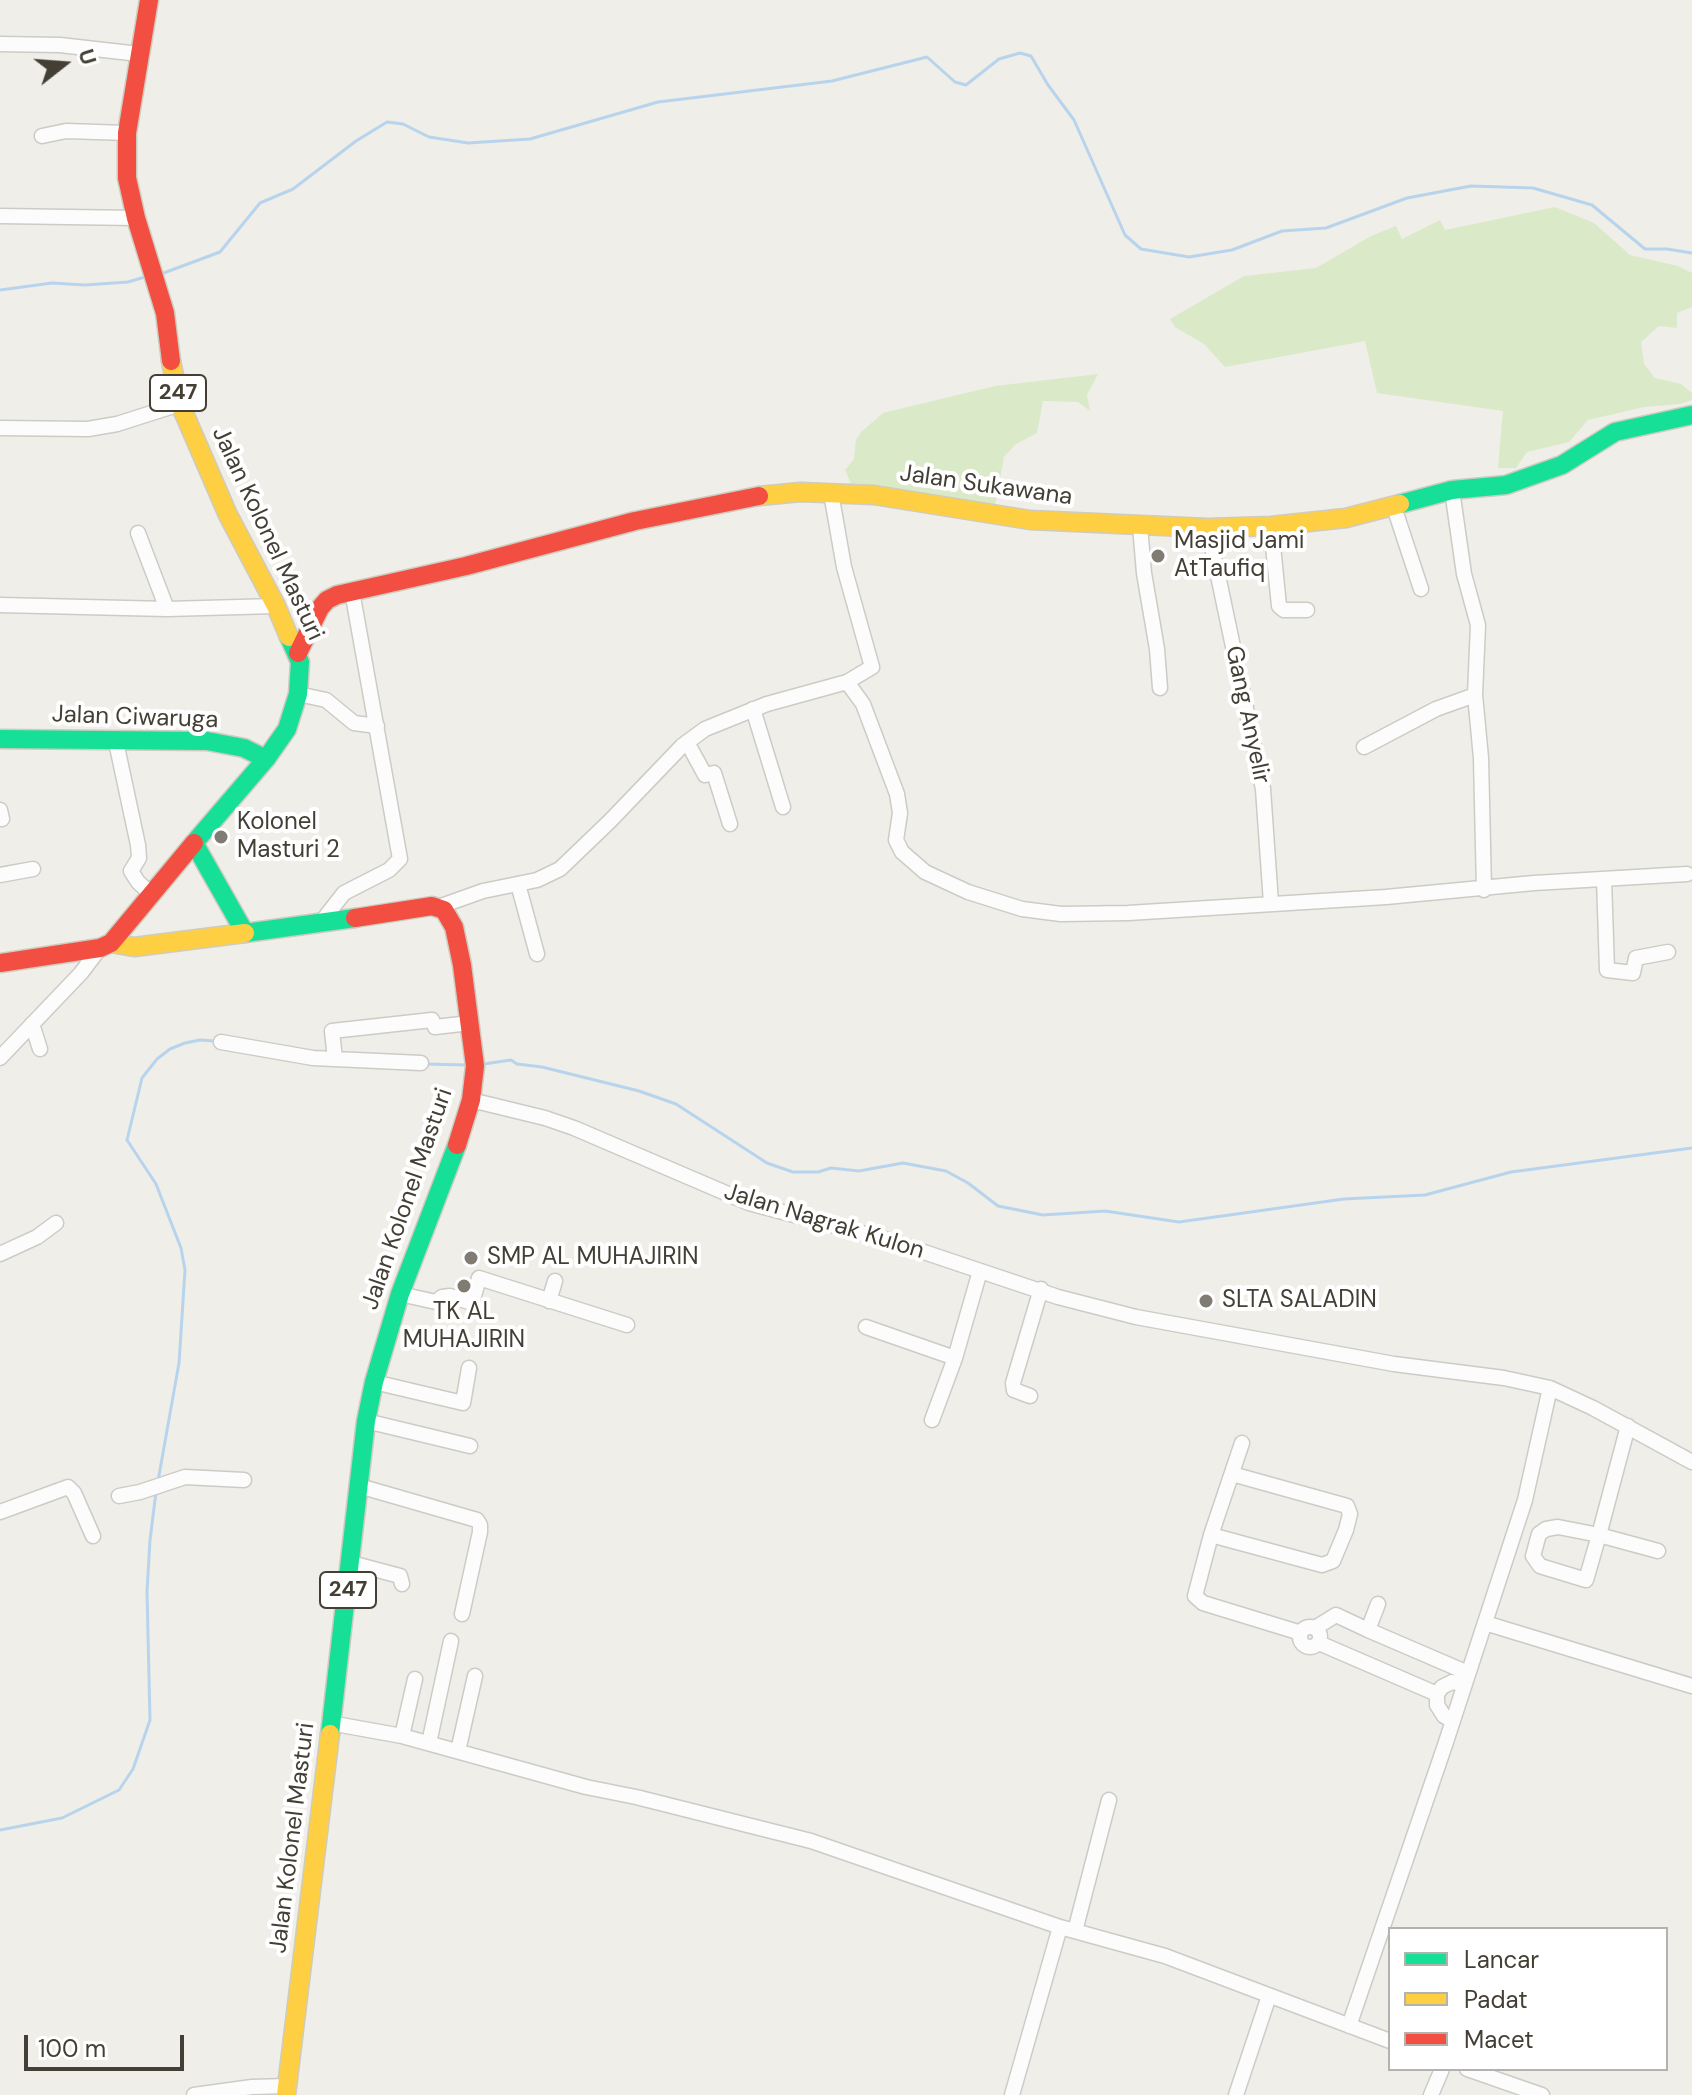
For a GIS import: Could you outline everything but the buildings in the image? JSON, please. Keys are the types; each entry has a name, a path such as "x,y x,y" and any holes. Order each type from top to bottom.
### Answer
{"main road":[{"name":"Jalan Kolonel Masturi","path":"106,945 266,759 287,729 298,694 300,662 276,606 228,515 180,404 165,313 136,218 127,178 127,133 149,0"},
{"name":"Jalan Sukawana","path":"298,653 323,604 332,597 635,521 779,494 831,493 912,499 1030,520 1208,528 1271,526 1346,518 1452,490 1487,488 1520,481 1569,461 1615,432 1692,415"},
{"name":"Jalan Ciwaruga","path":"0,739 207,741 235,746 266,759"},
{"path":"194,843 245,933"},
{"path":"0,963 106,945 138,947 319,925 420,906 438,907"},
{"name":"Jalan Kolonel Masturi","path":"287,2090 366,1421 400,1294 451,1166 471,1100 475,1066 454,927 447,912 438,907"}],"street":[{"path":"0,44 60,45 139,54"},
{"path":"42,136 66,131 127,133"},
{"path":"0,216 136,218"},
{"path":"0,428 88,429 117,424 180,404"},
{"path":"1452,490 1464,574 1478,625 1475,695 1481,758 1484,890"},
{"path":"438,907 460,898 537,880 560,869 687,742 705,729 753,709 847,682 873,666 844,567 831,493"},
{"path":"1393,504 1421,589"},
{"path":"1140,526 1160,688"},
{"path":"1271,526 1279,606 1284,610 1307,610"},
{"name":"Gang Anyelir","path":"1208,528 1224,611 1243,682 1263,789 1271,903"},
{"path":"138,533 167,609"},
{"path":"319,925 344,893 399,862 352,591"},
{"path":"0,605 167,609 276,606"},
{"path":"847,682 863,704 897,794 900,806 896,831 898,846 906,858 925,872 968,892 1038,913 1128,913 1687,874"},
{"path":"298,694 326,700 354,723 377,726"},
{"path":"1364,747 1436,709 1475,695"},
{"path":"753,709 783,807"},
{"path":"116,742 138,845 139,858 131,871 150,893"},
{"path":"687,742 705,775 714,773 730,824"},
{"path":"0,875 33,869"},
{"path":"1604,879 1607,970 1633,973 1636,958 1668,952"},
{"path":"518,884 537,954"},
{"path":"0,1058 106,945"},
{"path":"335,1058 332,1031 432,1020 435,1027 470,1023"},
{"path":"32,1024 40,1049"},
{"path":"221,1042 313,1058 421,1063"},
{"name":"Jalan Nagrak Kulon","path":"471,1100 574,1128 749,1203 888,1240 1058,1297 1125,1315 1394,1364 1504,1378 1550,1388 1692,1462"},
{"path":"0,1254 37,1237 56,1223"},
{"path":"932,1420 955,1358 980,1271"},
{"path":"400,1294 436,1302 443,1296 450,1296 472,1303 479,1278 627,1325"},
{"path":"549,1301 555,1281"},
{"path":"1030,1396 1014,1390 1013,1383 1041,1289"},
{"path":"866,1327 955,1358"},
{"path":"374,1382 463,1403 469,1368"},
{"path":"1349,2026 1525,1500 1550,1388"},
{"path":"366,1421 470,1446"},
{"path":"1628,1426 1599,1535 1584,1581 1540,1566 1534,1558 1536,1539 1546,1529 1566,1528 1599,1535 1658,1551"},
{"path":"1242,1443 1211,1535 1195,1592 1197,1600 1312,1635 1437,1694"},
{"path":"1211,1535 1322,1565 1333,1561 1346,1530 1350,1514 1347,1506 1232,1474"},
{"path":"119,1496 150,1490 185,1477 244,1480"},
{"path":"359,1486 477,1520 480,1532 462,1614"},
{"path":"0,1512 68,1487 74,1493 93,1536"},
{"path":"351,1563 400,1576 402,1584"},
{"path":"1368,1630 1378,1604"},
{"path":"1312,1635 1336,1615 1466,1678"},
{"path":"1485,1623 1692,1686"},
{"path":"429,1743 451,1641"},
{"path":"458,1751 475,1676"},
{"path":"1453,1721 1444,1716 1437,1705 1437,1694 1442,1687 1466,1678"},
{"path":"402,1736 415,1679"},
{"path":"330,1723 402,1736 586,1787 811,1841 1060,1927 1165,1956 1388,2040"},
{"path":"1075,1931 1109,1800"},
{"path":"1012,2095 1060,1927"},
{"path":"1236,2095 1269,1996"},
{"path":"1431,2095 1441,2071"},
{"path":"1473,2071 1542,2095"},
{"path":"194,2095 252,2087 287,2090"}],"green space":[{"path":"1555,207 1594,223 1630,255 1678,266 1692,273 1692,307 1677,313 1677,328 1659,326 1641,342 1644,364 1655,378 1681,384 1692,393 1692,400 1588,420 1569,442 1527,452 1516,468 1498,468 1503,411 1377,393 1365,341 1225,367 1204,344 1175,327 1170,319 1244,276 1316,268 1371,236 1396,226 1402,239 1440,220 1445,230"},
{"path":"1098,374 1087,395 1090,411 1078,402 1043,401 1037,433 1016,444 1004,457 995,506 902,490 852,486 845,470 854,459 856,440 861,432 883,413 995,386"}],"waterway":[{"path":"161,274 220,252 260,203 293,189 356,141 387,122 403,124 429,137 468,143 530,139 658,102 832,81 927,57 955,82 966,85 999,59 1020,53 1031,56 1074,120 1125,235 1141,249 1189,257 1232,250 1282,231 1326,228 1407,198 1471,186 1533,188 1592,205 1645,249 1692,253"},
{"path":"0,290 52,283 85,285 128,282 145,277"},
{"path":"158,1481 179,1363 185,1270 181,1248 156,1184 127,1140 142,1078 157,1059 185,1043 215,1041"},
{"path":"484,1064 511,1060 517,1064 542,1067 639,1091 676,1104 767,1163 793,1172 818,1172 831,1168 859,1171 903,1163 946,1171 998,1206 1043,1215 1105,1211 1179,1222 1344,1199 1425,1195 1511,1172 1692,1148"},
{"path":"424,1064 467,1065"},
{"path":"0,1830 62,1818 119,1790 133,1769 150,1720 147,1592 156,1492"}],"traffic: fast":[{"path":"1400,504 1452,490 1506,485 1562,465 1615,432 1692,415"},
{"path":"289,637 300,662 298,694 287,729 266,759 194,843 245,933 355,918"},
{"path":"0,739 207,741 244,748 266,759"},
{"path":"330,1734 366,1421 374,1382 400,1294 457,1145"}],"traffic: slow":[{"path":"171,361 180,404 228,515 289,637"},
{"path":"759,496 801,492 874,495 1030,520 1208,528 1271,526 1346,518 1400,504"},
{"path":"111,943 134,947 245,933"},
{"path":"286,2095 330,1734"}],"traffic: jam":[{"path":"149,0 127,133 127,178 165,313 171,361"},
{"path":"298,653 320,608 337,595 466,566 635,521 759,496"},
{"path":"0,963 100,948 111,943 194,843"},
{"path":"355,918 432,906 444,910 454,927 475,1066 471,1100 457,1145"}],"place":[{"name":"Masjid Jami AtTaufiq","path":"1158,556"},
{"name":"Kolonel Masturi 2","path":"221,837"},
{"name":"SMP AL MUHAJIRIN","path":"471,1258"},
{"name":"TK AL MUHAJIRIN","path":"464,1286"},
{"name":"SLTA SALADIN","path":"1206,1301"}]}
